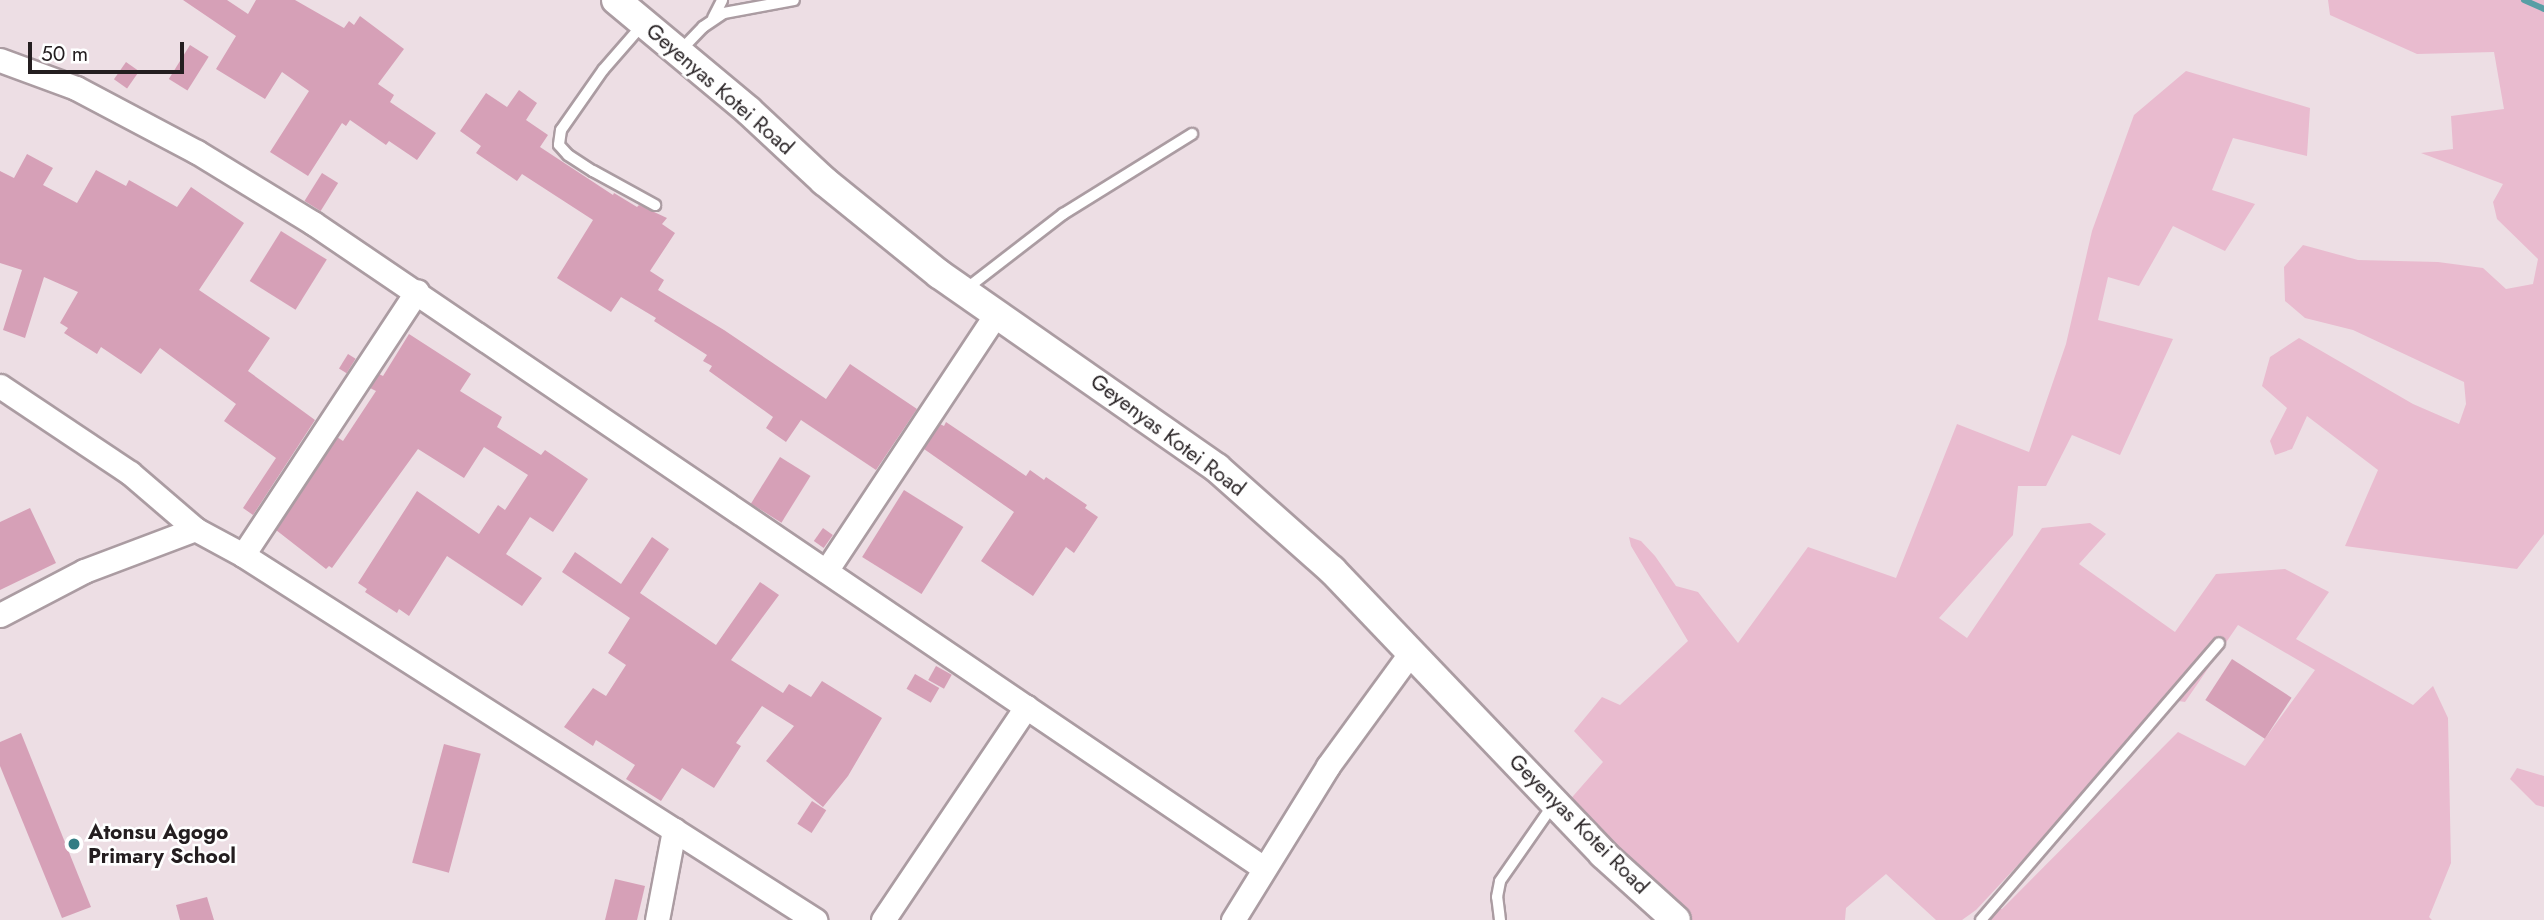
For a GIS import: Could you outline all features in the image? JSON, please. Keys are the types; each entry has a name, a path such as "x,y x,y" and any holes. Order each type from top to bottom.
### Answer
{"street":[{"name":"Geyenyas Kotei Road","path":"616,0 679,52 824,181 964,290 1217,468 1332,570 1603,853 1676,920"},
{"path":"0,60 76,88 197,152 417,291 1264,868"},
{"path":"243,555 417,291"},
{"path":"827,571 997,313"},
{"path":"0,386 130,473 195,529 243,555 815,920"},
{"path":"0,615 84,571 195,529"},
{"path":"1233,920 1328,766 1412,651"},
{"path":"883,920 1027,708"},
{"path":"657,920 674,830"}],"lane":[{"path":"712,20 722,0"},
{"path":"679,52 712,20 724,13 794,0"},
{"path":"644,23 603,70 561,130 559,145 568,155 593,171 655,205"},
{"path":"964,290 1063,214 1192,134"},
{"path":"1981,920 2219,643"},
{"path":"1500,920 1497,897 1500,881 1555,803"}],"shaded area":[{"path":"2328,0 2544,0 2544,534 2517,569 2345,546 2378,470 2307,416 2292,449 2275,455 2270,441 2287,408 2262,386 2270,357 2299,338 2413,404 2459,424 2466,404 2464,382 2353,330 2305,318 2285,301 2284,267 2303,245 2358,260 2438,262 2483,268 2506,289 2533,284 2538,259 2497,219 2493,202 2503,184 2421,153 2453,149 2451,116 2504,109 2494,52 2417,54 2330,15"},
{"path":"2186,71 2310,108 2307,156 2233,138 2212,190 2255,204 2225,251 2173,226 2139,286 2108,277 2098,320 2173,339 2120,455 2072,435 2046,486 2018,486 2013,535 1939,618 1967,638 2042,528 2090,523 2106,534 2079,564 2175,632 2216,574 2285,569 2329,592 2296,639 2413,705 2433,686 2448,718 2451,863 2429,917 2432,920 1984,920 1994,908 2002,909 2178,732 2245,766 2315,670 2238,625 2185,702 2172,700 1976,910 1962,920 1936,920 1886,874 1846,908 1845,920 1688,920 1567,803 1603,762 1574,731 1602,697 1620,705 1688,641 1631,546 1629,537 1641,541 1676,586 1698,592 1738,643 1808,547 1896,578 1957,424 2029,452 2066,344 2092,231 2134,115"},
{"path":"2517,768 2544,776 2544,807 2536,805 2510,779"}],"building":[{"path":"183,0 227,0 248,14 256,0 295,0 344,28 349,21 354,25 360,16 404,49 378,84 394,95 390,102 436,133 417,160 389,141 386,145 350,120 346,126 342,123 308,176 270,152 309,91 282,72 265,99 216,69 236,36"},
{"path":"190,45 209,57 187,91 169,79"},
{"path":"126,62 139,71 127,88 114,79"},
{"path":"519,90 537,103 526,120 548,135 540,147 613,195 614,193 637,207 639,205 667,218 662,224 675,233 650,271 664,280 658,290 724,330 826,399 850,364 917,409 876,470 801,420 786,442 766,428 773,417 709,371 712,366 703,361 707,355 654,321 656,318 621,297 611,312 557,278 593,220 522,174 517,181 476,153 481,146 460,131 486,93 507,107"},
{"path":"27,154 53,168 43,185 77,203 96,170 126,186 129,180 177,207 191,187 244,223 199,290 270,338 248,371 315,420 253,515 243,508 276,458 224,421 236,404 160,348 141,374 101,347 97,354 64,333 68,328 60,323 78,292 44,277 25,338 3,330 22,270 0,263 0,171 14,178"},
{"path":"322,173 338,183 321,211 305,201"},
{"path":"281,231 327,260 296,310 250,281"},
{"path":"409,334 471,374 460,391 502,417 497,427 541,455 545,450 588,479 553,532 530,517 506,554 542,578 522,606 447,556 409,616 399,609 397,613 365,592 367,589 358,583 417,491 479,534 498,505 505,510 528,475 484,447 464,478 418,449 332,568 329,566 326,569 276,530 337,437 343,441 376,391 370,388 379,374 383,376"},
{"path":"348,354 356,359 347,373 339,368"},
{"path":"946,422 1026,476 1030,470 1044,480 1046,477 1087,505 1085,508 1098,517 1074,553 1066,547 1033,596 981,561 1014,512 924,449 940,424 944,426"},
{"path":"780,457 811,476 781,523 751,504"},
{"path":"904,490 963,527 921,594 862,557"},
{"path":"30,508 56,563 0,590 0,522"},
{"path":"823,528 833,535 824,548 814,541"},
{"path":"652,537 669,549 640,593 716,645 760,582 779,595 731,660 783,693 789,684 811,697 822,681 882,718 848,776 823,807 766,761 794,726 762,706 736,743 741,746 714,788 682,768 661,801 626,779 635,765 596,740 593,746 564,727 593,688 606,696 626,665 608,653 630,618 562,572 575,552 621,584"},
{"path":"2232,659 2292,698 2265,739 2205,700"},
{"path":"936,666 952,675 944,689 928,680"},
{"path":"915,674 939,688 931,703 906,689"},
{"path":"21,733 91,907 62,918 0,766 0,742"},
{"path":"444,744 481,754 449,873 412,863"},
{"path":"812,801 826,810 812,833 797,824"},
{"path":"615,879 645,886 637,920 605,920"},
{"path":"207,897 214,920 180,920 176,905"}],"waterway":[{"path":"2524,0 2544,9"}],"place":[{"name":"Atonsu Agogo Primary School","path":"74,844"}]}
